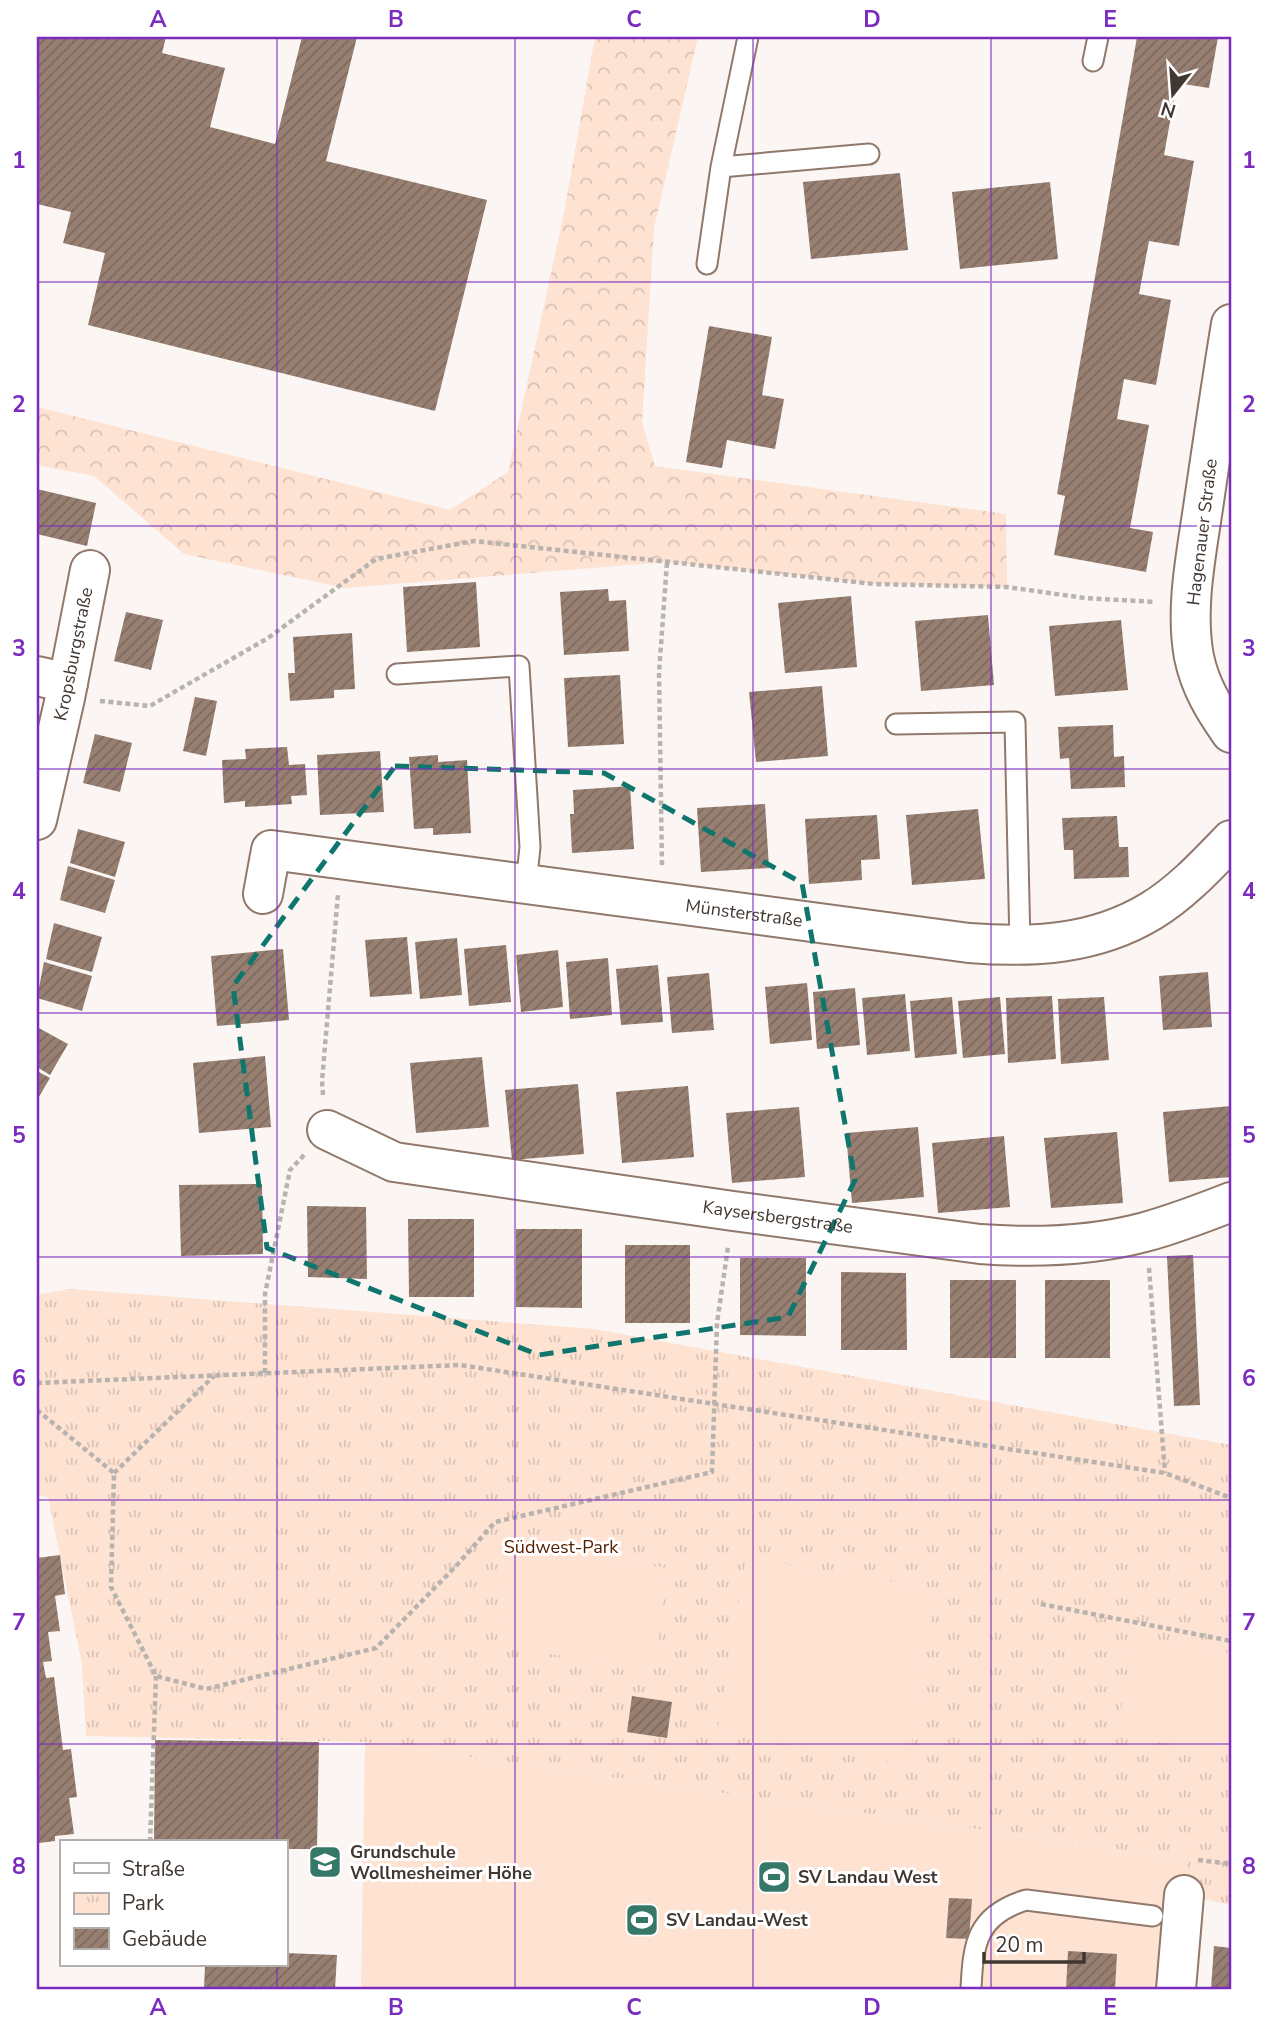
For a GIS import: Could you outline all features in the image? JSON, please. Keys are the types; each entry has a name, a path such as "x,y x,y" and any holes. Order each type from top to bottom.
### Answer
{"street":[{"name":"Hagenauer Straße","path":"1231,324 1193,593 1193,644 1197,666 1207,697 1231,733"},
{"name":"Kropsburgstraße","path":"37,820 57,686 90,570"},
{"name":"Münsterstraße","path":"263,894 271,850 969,943 1052,944 1087,938 1152,911 1178,891 1231,840"},
{"name":"Kaysersbergstraße","path":"327,1130 394,1162 733,1211 1008,1246 1093,1242 1146,1232 1231,1202"},
{"path":"1176,1989 1184,1895"}],"lane":[{"path":"707,264 721,167 748,37"},
{"path":"1093,61 1098,37"},
{"path":"721,167 869,155"},
{"path":"397,674 519,666 530,847 526,884"},
{"path":"897,723 1015,722 1020,945"},
{"path":"971,1989 975,1944 981,1932 1009,1906 1026,1900 1153,1916"}],"path":[{"path":"57,686 150,706 268,638 376,559 474,541 874,584 1007,587 1085,598 1160,603 1193,593"},
{"path":"662,902 659,673 667,562"},
{"path":"265,1373 265,1294 290,1170 327,1130 322,1081 341,858"},
{"path":"156,1676 206,1689 376,1648 495,1522 712,1472 717,1323 733,1211"},
{"path":"1146,1232 1166,1473"},
{"path":"37,1383 460,1365 1166,1473 1231,1498"},
{"path":"150,1840 156,1676 111,1587 114,1473 214,1376"},
{"path":"37,1410 114,1473"},
{"path":"1041,1604 1231,1641"}],"highlighted area":[{"path":"395,766 604,773 802,883 855,1180 788,1317 539,1355 267,1248 233,986"}],"green space":[{"path":"595,37 698,37 654,228 642,423 655,466 1006,514 1007,587 874,584 667,562 345,588 184,554 94,476 37,465 37,407 450,510 508,472 564,213"},
{"name":"Südwest-Park","path":"70,1289 594,1329 1231,1445 1231,1905 1184,1895 1187,1859 365,1742 86,1736 82,1664 48,1497 37,1495 37,1295"},
{"path":"510,1546 668,1568 655,1668 496,1647"},
{"path":"746,1557 937,1589 908,1765 717,1733"},
{"path":"1133,1636 1231,1653 1231,1754 1117,1735"},
{"name":"SV Landau West","path":"365,1742 1187,1859 1176,1989 361,1989"}],"building":[{"path":"37,37 166,37 162,53 225,68 210,127 275,144 302,37 357,37 326,161 487,200 435,411 88,325 105,253 63,243 71,212 37,204"},
{"path":"1137,37 1218,37 1209,88 1177,83 1164,155 1194,161 1179,246 1149,241 1139,294 1171,300 1156,385 1124,379 1117,419 1149,425 1130,528 1153,532 1146,572 1054,555 1065,496 1057,494"},
{"path":"900,173 908,250 811,259 803,182"},
{"path":"1050,182 1058,259 960,269 952,192"},
{"path":"709,326 772,337 762,395 784,399 775,449 727,440 722,468 686,462"},
{"path":"37,489 96,503 87,546 37,534"},
{"path":"476,582 480,647 407,652 403,587"},
{"path":"608,589 609,601 626,600 629,651 564,655 560,592"},
{"path":"851,596 857,667 785,673 778,603"},
{"path":"126,612 163,620 151,670 114,661"},
{"path":"988,615 994,685 921,691 915,621"},
{"path":"1121,620 1128,690 1055,696 1049,626"},
{"path":"352,633 355,689 334,690 334,698 290,701 288,673 295,673 293,637"},
{"path":"620,675 624,744 568,747 564,678"},
{"path":"822,686 828,756 756,762 749,692"},
{"path":"195,697 217,701 206,756 183,751"},
{"path":"1113,725 1114,757 1124,756 1125,787 1071,789 1069,758 1060,759 1058,727"},
{"path":"95,734 132,743 120,792 83,783"},
{"path":"287,747 289,765 305,764 307,795 291,796 292,804 245,807 245,801 224,803 222,760 246,759 245,749"},
{"path":"380,751 384,812 320,815 317,755"},
{"path":"438,755 438,762 467,760 471,833 433,835 433,828 414,829 409,757"},
{"path":"630,786 634,849 572,853 570,814 574,814 573,790"},
{"path":"765,804 769,868 701,872 697,808"},
{"path":"978,809 985,879 912,885 906,815"},
{"path":"877,815 880,859 861,860 862,880 809,884 805,819"},
{"path":"1117,816 1119,847 1128,847 1129,877 1074,879 1073,850 1064,850 1062,818"},
{"path":"78,829 125,842 115,877 70,863"},
{"path":"68,866 115,880 105,913 60,900"},
{"path":"54,923 102,937 92,972 46,959"},
{"path":"407,937 412,994 370,997 365,940"},
{"path":"457,938 462,995 420,999 415,942"},
{"path":"506,945 511,1002 469,1006 464,949"},
{"path":"283,949 289,1020 217,1026 211,956"},
{"path":"558,950 563,1007 521,1012 516,955"},
{"path":"608,958 612,1015 570,1019 566,962"},
{"path":"44,962 92,976 82,1011 37,998"},
{"path":"658,965 663,1022 621,1025 616,969"},
{"path":"1208,972 1212,1027 1163,1030 1159,976"},
{"path":"709,973 714,1030 672,1033 667,977"},
{"path":"807,983 812,1040 770,1044 765,987"},
{"path":"855,988 860,1045 817,1049 813,992"},
{"path":"905,994 910,1051 867,1055 862,998"},
{"path":"1052,996 1056,1059 1008,1063 1006,998"},
{"path":"952,997 957,1054 915,1058 910,1001"},
{"path":"1000,997 1005,1054 963,1058 958,1001"},
{"path":"1104,997 1109,1060 1061,1064 1058,999"},
{"path":"37,1027 68,1044 50,1075 37,1067"},
{"path":"265,1056 271,1127 199,1133 193,1063"},
{"path":"482,1057 489,1127 416,1133 410,1063"},
{"path":"37,1071 50,1078 37,1100"},
{"path":"578,1084 584,1154 512,1160 505,1090"},
{"path":"688,1086 694,1157 622,1163 616,1092"},
{"path":"1231,1106 1231,1177 1169,1182 1163,1112"},
{"path":"799,1107 805,1177 732,1183 726,1113"},
{"path":"918,1127 924,1197 852,1203 846,1133"},
{"path":"1117,1132 1123,1203 1051,1208 1044,1138"},
{"path":"1004,1136 1010,1207 938,1213 932,1143"},
{"path":"262,1184 263,1254 181,1256 179,1185"},
{"path":"307,1206 366,1207 367,1279 308,1277"},
{"path":"408,1219 474,1219 474,1297 409,1297"},
{"path":"516,1229 582,1229 582,1308 516,1307"},
{"path":"625,1245 690,1245 690,1323 625,1323"},
{"path":"1193,1255 1200,1405 1174,1406 1167,1256"},
{"path":"740,1258 806,1258 806,1336 740,1335"},
{"path":"841,1272 906,1273 907,1350 841,1350"},
{"path":"950,1280 1016,1280 1016,1358 950,1358"},
{"path":"1045,1280 1110,1280 1110,1358 1045,1358"},
{"path":"60,1555 65,1594 55,1596 60,1631 48,1632 52,1661 43,1662 46,1678 54,1677 63,1750 71,1749 77,1797 69,1798 74,1834 55,1836 55,1841 39,1843 37,1558"},
{"path":"632,1696 672,1702 667,1738 627,1732"},
{"path":"155,1740 319,1742 317,1849 287,1849 287,1840 154,1840"},
{"path":"949,1898 972,1899 969,1939 946,1938"},
{"path":"1214,1946 1231,1948 1231,1989 1211,1989"},
{"path":"1068,1951 1117,1954 1115,1989 1066,1989"},
{"path":"287,1953 337,1955 335,1989 204,1989 205,1966 287,1966"}],"place":[{"name":"Grundschule Wollmesheimer Höhe","path":"325,1862"},
{"name":"SV Landau West","path":"774,1877"},
{"name":"SV Landau-West","path":"642,1920"}]}
